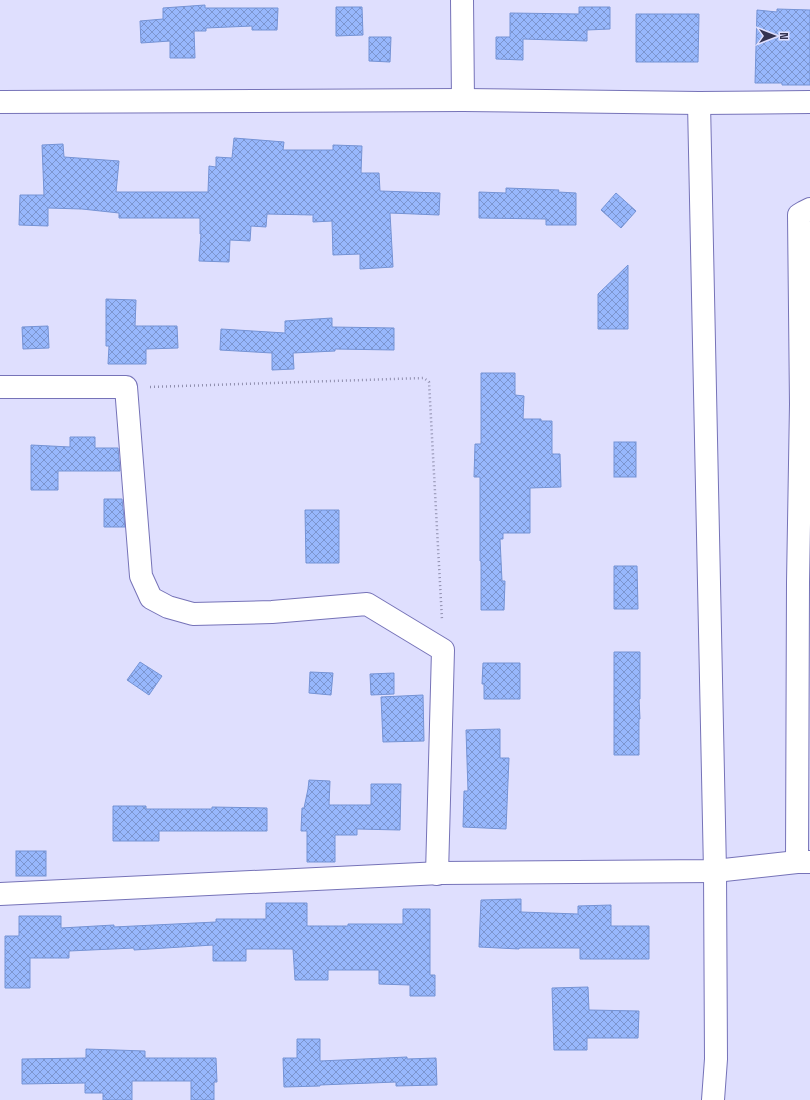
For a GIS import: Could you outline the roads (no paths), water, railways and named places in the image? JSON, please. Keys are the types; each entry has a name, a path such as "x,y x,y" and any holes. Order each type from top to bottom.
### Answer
{"street":[{"path":"462,0 463,100"},
{"path":"0,102 463,100 699,103 810,102"},
{"path":"699,103 715,871 716,1059 713,1100"},
{"path":"0,894 437,874 715,871 804,862 798,583 801,404 799,216 810,209"},
{"path":"0,387 126,388 141,576 151,598 168,607 193,614 272,612 367,604 443,650 437,874"}]}
